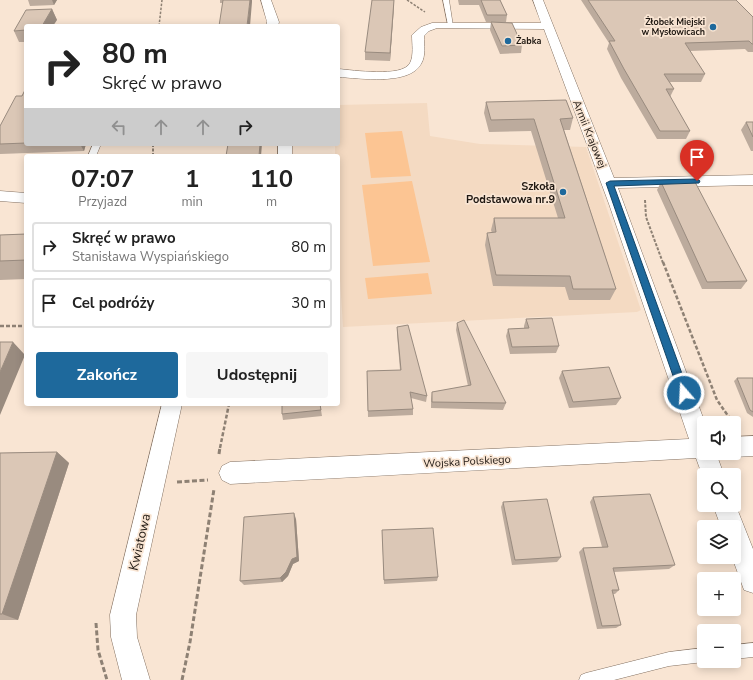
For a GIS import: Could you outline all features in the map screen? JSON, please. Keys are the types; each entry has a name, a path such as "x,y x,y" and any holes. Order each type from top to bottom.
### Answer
{"street":[{"path":"266,0 272,24"},
{"name":"Armii Krajowej","path":"538,0 610,183 697,429"},
{"path":"340,73 396,76 407,71 412,68 417,59 418,35 425,29 436,26 549,26"},
{"path":"610,183 753,180"},
{"path":"0,196 24,198"},
{"name":"Kwiatowa","path":"136,680 124,637 123,615 172,406"},
{"path":"741,447 753,446"},
{"name":"Wojska Polskiego","path":"223,476 697,449"},
{"path":"741,549 753,581"}],"lane":[{"path":"446,0 451,25"},
{"path":"741,651 753,650"},
{"path":"586,680 669,658 697,656"}],"path":[{"path":"160,24 162,0"},
{"path":"644,197 646,217 650,230 717,400 728,416"},
{"path":"0,326 24,326"},
{"path":"178,482 223,476"},
{"path":"182,680 190,642 212,500"}],"shaded area":[{"path":"427,103 430,136 480,144 586,147 641,310 637,312 343,327 340,279 340,154 335,154 335,146 340,146 340,105"},
{"path":"402,131 411,176 371,178 365,133"},
{"path":"412,181 430,262 373,266 362,185"},
{"path":"428,273 432,294 368,299 365,278"}],"building":[{"path":"223,0 250,0 247,24 219,24"},
{"path":"372,0 394,0 390,53 365,52"},
{"path":"481,0 500,0 507,15 487,15"},
{"path":"588,0 736,0 753,17 753,44 749,41 685,43 705,74 664,74 674,89 666,89 690,131 660,131 609,41 615,41"},
{"path":"52,9 43,24 24,24 24,30 14,31 26,10"},
{"path":"491,22 512,23 522,45 502,46"},
{"path":"24,92 24,143 0,144 0,126 16,96 22,96"},
{"path":"566,100 573,118 560,119 616,289 573,289 570,276 496,275 487,233 496,232 494,218 565,218 534,119 491,120 486,102"},
{"path":"746,122 753,122 753,137"},
{"path":"228,146 260,146 259,154 226,154"},
{"path":"661,182 695,182 747,281 707,282"},
{"path":"24,234 24,260 0,261 0,235"},
{"path":"552,318 559,346 512,347 508,329 529,328 526,319"},
{"path":"464,320 506,403 432,402 432,392 471,385 457,323"},
{"path":"408,325 427,396 410,392 413,409 368,411 367,371 401,370 397,327"},
{"path":"0,342 13,342 0,372"},
{"path":"609,367 621,398 573,402 562,371"},
{"path":"737,378 753,378 753,412 750,410"},
{"path":"282,406 320,406 321,410 282,414"},
{"path":"57,452 2,614 0,614 0,453"},
{"path":"650,494 675,565 613,568 619,590 612,590 621,625 602,626 583,548 608,547 593,497"},
{"path":"547,499 561,557 515,560 503,502"},
{"path":"294,513 297,557 292,559 286,572 280,578 240,581 244,517"},
{"path":"433,528 438,577 384,580 382,530"}],"place":[{"name":"Żłobek Miejski w Mysłowicach","path":"713,27"},
{"name":"Żabka","path":"508,41"},
{"name":"Szkoła Podstawowa nr.9","path":"563,192"}],"route":[{"path":"684,393 610,183 697,181"}]}
